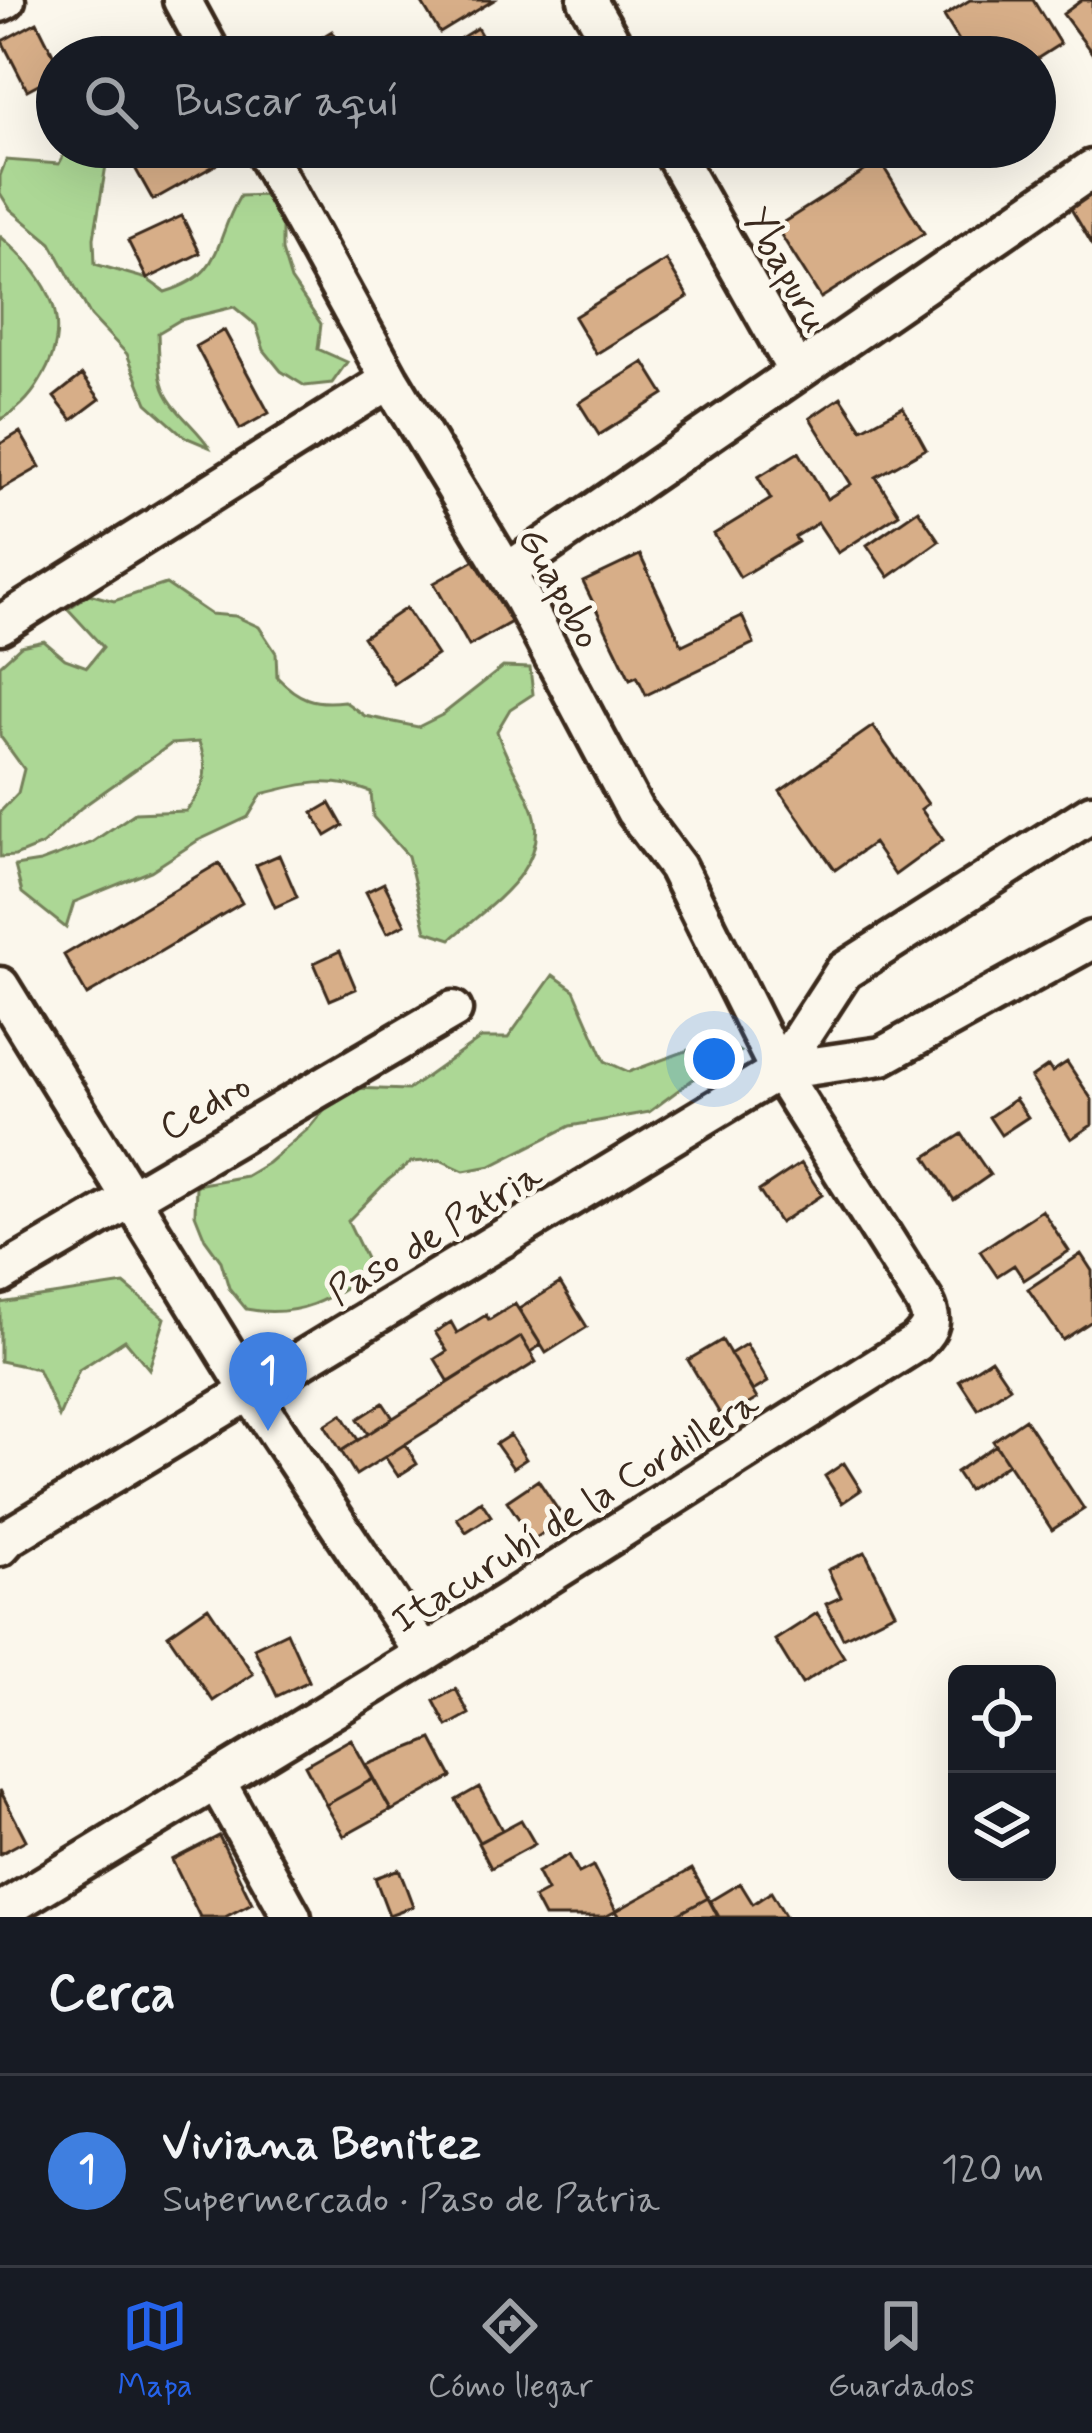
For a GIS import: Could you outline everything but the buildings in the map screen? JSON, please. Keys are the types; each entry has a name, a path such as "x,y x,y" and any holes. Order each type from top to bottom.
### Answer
{"street":[{"path":"182,0 202,36"},
{"path":"587,0 608,36"},
{"name":"Guapobo","path":"274,168 390,380 507,572 635,811 677,867 779,1071"},
{"name":"Ybapuru","path":"682,168 796,370"},
{"path":"507,572 1092,169"},
{"path":"0,625 390,380"},
{"name":"Paso de Patria","path":"779,1071 844,970 1092,813"},
{"name":"Paso de Patria","path":"3,1541 779,1071 882,1056 1092,940"},
{"path":"0,986 251,1393 424,1654"},
{"name":"Cedro","path":"0,1275 453,1010"},
{"name":"Itacurubí de la Cordillera","path":"0,1912 424,1654 916,1343 930,1328 932,1316 779,1071"},
{"path":"217,1782 292,1917"}],"green space":[{"path":"6,160 36,162 36,168 106,168 94,238 95,264 147,279 165,292 184,285 208,266 240,196 265,195 282,220 282,251 291,280 321,324 318,349 347,362 332,383 305,386 281,371 264,350 256,325 234,307 180,320 158,333 162,383 170,401 209,447 185,437 147,403 127,354 91,316 51,243 10,209 0,193"},
{"path":"0,236 44,284 56,320 56,339 51,360 32,393 0,420"},
{"path":"166,584 210,614 235,616 259,627 276,653 277,677 292,691 315,701 344,701 365,716 418,727 442,715 503,667 530,668 533,694 510,709 497,731 537,828 526,866 514,882 451,939 426,931 408,856 373,817 371,792 317,783 262,794 248,817 197,841 151,871 74,902 66,928 22,893 15,866 91,843 135,813 186,811 198,794 205,771 199,742 171,744 81,808 42,845 0,857 0,812 18,793 24,769 0,736 0,665 21,646 44,641 65,659 87,667 103,647 68,609 89,594 114,601"},
{"path":"553,975 574,990 605,1061 629,1072 719,1039 740,1052 649,1112 570,1126 491,1166 464,1171 440,1160 411,1162 348,1221 371,1269 313,1304 281,1311 246,1309 229,1288 221,1261 205,1239 195,1214 196,1185 246,1176 268,1163 352,1088 408,1090 481,1038 508,1038"},
{"path":"124,1284 165,1318 149,1369 125,1340 79,1370 59,1417 38,1369 0,1361 0,1303"}],"place":[{"name":"Viviana Benitez","path":"268,1431"}]}
